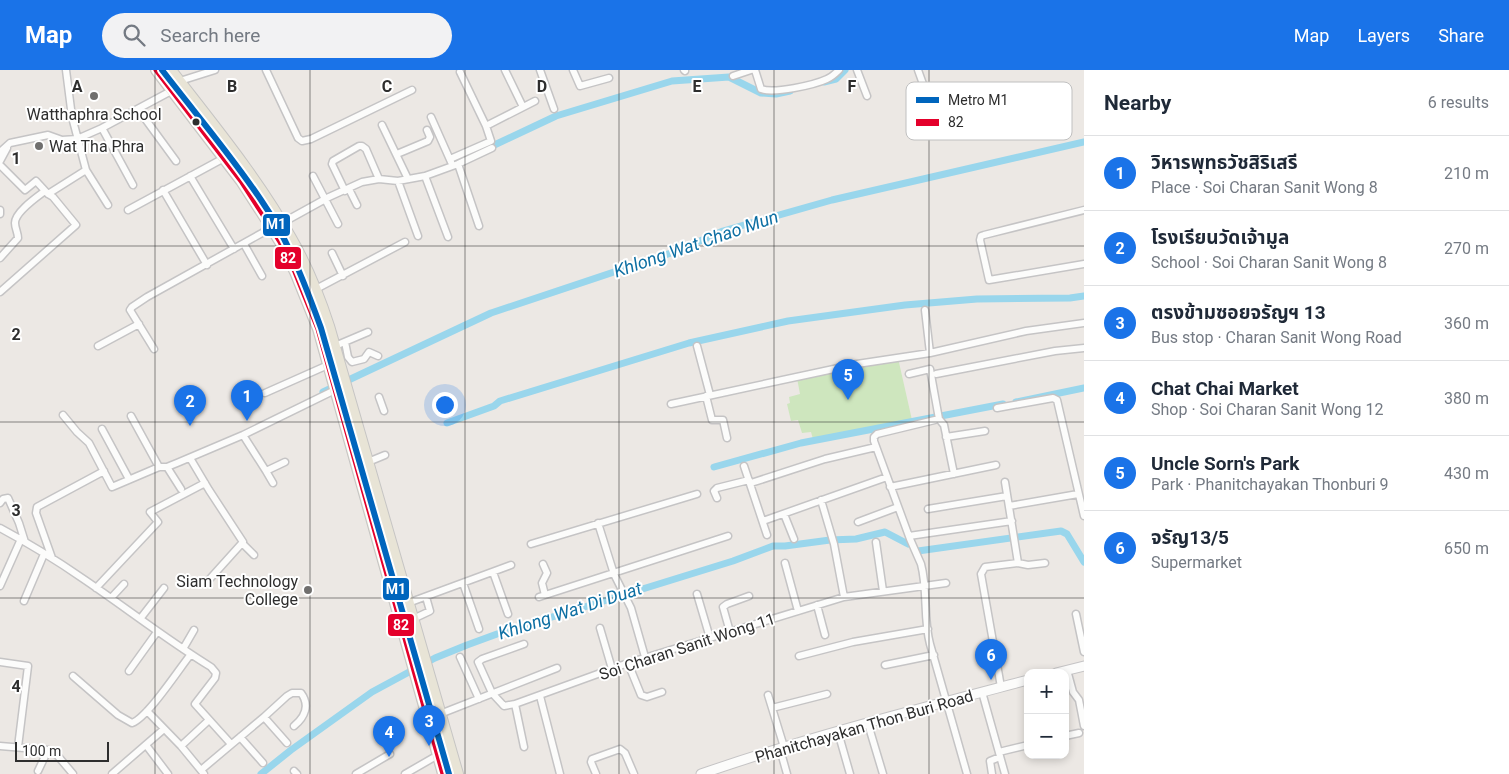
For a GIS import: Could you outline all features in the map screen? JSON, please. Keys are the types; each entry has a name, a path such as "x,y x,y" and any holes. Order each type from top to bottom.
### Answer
{"main road":[{"path":"156,70 224,158 272,228 304,294 318,329 444,774"},
{"path":"171,70 251,175 282,223 316,289 335,346 458,774"},
{"path":"304,294 316,289"},
{"path":"359,476 371,473"},
{"path":"1069,669 1084,666"},
{"name":"Phanitchayakan Thon Buri Road","path":"701,774 782,748 1024,681"}],"street":[{"path":"66,70 71,111 86,170 108,205"},
{"path":"180,81 215,70"},
{"path":"266,70 298,138 302,141 306,141 412,90"},
{"path":"505,70 524,108"},
{"path":"541,70 554,109"},
{"path":"573,70 580,86 609,78"},
{"path":"732,76 753,70 761,89 769,91 785,90 824,80 839,70"},
{"path":"857,70 867,96"},
{"path":"918,70 922,82"},
{"path":"453,163 491,141 486,126 460,72"},
{"path":"0,152 10,143 48,135 62,140 77,139 102,128 173,90"},
{"path":"486,126 535,101"},
{"path":"138,109 176,161"},
{"path":"431,117 453,163 479,226"},
{"path":"382,125 408,179"},
{"path":"102,128 133,185"},
{"path":"397,154 428,141 430,137 427,130"},
{"path":"0,292 76,225 53,197 36,181 25,190 0,163 10,143"},
{"path":"357,205 332,164 333,161 362,146 366,148 379,179"},
{"path":"282,223 325,199 362,182 379,179 398,181 424,176 492,148"},
{"path":"128,210 224,158"},
{"path":"0,258 18,238 15,220 31,202 86,170"},
{"path":"190,176 234,249"},
{"path":"313,176 338,224"},
{"path":"424,176 448,237"},
{"path":"398,181 418,236"},
{"path":"163,190 207,264"},
{"path":"1084,210 984,235 981,236 980,240 989,280 1084,264"},
{"path":"154,349 130,310 132,307 272,228"},
{"path":"316,289 405,242"},
{"path":"244,244 262,276"},
{"path":"332,253 343,276"},
{"path":"925,310 930,353"},
{"path":"671,404 857,364 930,353 1026,331 1084,323"},
{"path":"98,346 139,324"},
{"path":"335,346 368,332"},
{"path":"345,342 348,357 352,362 364,359 369,352 378,356"},
{"path":"698,346 712,420 723,420 727,438"},
{"path":"936,374 1084,348"},
{"path":"265,393 328,365"},
{"path":"910,374 930,369 938,417 944,425 954,474"},
{"path":"63,414 77,432 89,443 112,487 159,467 167,467 190,458 243,435 334,388"},
{"path":"379,397 384,411"},
{"path":"996,408 1055,398 1084,516"},
{"path":"131,416 159,467"},
{"path":"938,417 874,436 890,487 921,564 930,644 948,701 967,774"},
{"path":"102,429 129,479"},
{"path":"946,438 985,431"},
{"path":"243,435 273,483"},
{"path":"717,498 714,491 716,488 750,482 825,458 876,446"},
{"path":"368,462 385,455"},
{"path":"190,458 242,539 243,544 254,556"},
{"path":"266,472 285,462"},
{"path":"890,487 996,464"},
{"path":"744,466 767,535"},
{"path":"167,467 181,489"},
{"path":"52,558 36,513 37,507 104,472"},
{"path":"763,521 887,476"},
{"path":"1005,482 1018,563"},
{"path":"96,588 158,522 150,512 205,483"},
{"path":"531,544 697,494"},
{"path":"1009,506 1078,494"},
{"path":"928,509 1007,496"},
{"path":"0,503 3,499 8,498 19,523 23,541 0,586"},
{"path":"821,500 834,544 844,597"},
{"path":"858,522 898,507"},
{"path":"784,514 794,539"},
{"path":"909,536 1012,521"},
{"path":"598,523 614,574 631,608 645,657"},
{"path":"0,528 52,558 157,632 211,667 216,673 215,678 195,704 231,744"},
{"path":"543,564 546,572 542,583 542,596 728,536"},
{"path":"876,542 883,591"},
{"path":"206,582 243,544"},
{"path":"24,601 44,554"},
{"path":"785,563 798,611"},
{"path":"1001,687 989,625 982,570 985,567 1018,563 1028,565 1045,563"},
{"path":"408,603 511,565"},
{"path":"493,572 508,614"},
{"path":"463,583 479,629"},
{"name":"Soi Charan Sanit Wong 11","path":"515,704 628,662 844,597 946,583"},
{"path":"111,598 124,584"},
{"path":"140,619 164,588"},
{"path":"696,594 710,638"},
{"path":"730,632 723,607 749,596"},
{"path":"413,619 430,611 426,597"},
{"path":"817,605 824,635"},
{"path":"1076,614 1084,652"},
{"path":"600,628 612,669"},
{"path":"798,656 853,642 928,629"},
{"path":"183,649 194,630"},
{"path":"129,671 157,632"},
{"path":"524,644 478,662 492,693 504,706 515,704 524,747"},
{"path":"73,676 128,722 132,723 137,722 147,711 191,654"},
{"path":"885,664 934,654"},
{"path":"460,657 479,698"},
{"path":"0,662 28,666 18,747"},
{"path":"628,662 641,695 647,697 662,692"},
{"path":"440,714 556,668"},
{"path":"1069,679 1073,692 1079,700 1084,726"},
{"path":"982,692 1005,774"},
{"path":"147,711 203,772 231,744 287,696 292,693 301,693 305,700 306,712 294,726"},
{"path":"772,708 827,694"},
{"path":"768,695 787,774"},
{"path":"540,696 560,774"},
{"path":"264,717 287,743"},
{"path":"181,746 209,720"},
{"path":"868,724 883,774"},
{"path":"112,774 164,729"},
{"path":"838,732 850,774"},
{"path":"1069,735 1078,733"},
{"path":"240,737 263,764"},
{"path":"146,745 168,774"},
{"path":"0,746 48,750 56,755 73,774"},
{"path":"992,774 990,761 1000,755 1024,746"},
{"path":"596,774 591,762 592,759 620,749 625,752 634,774"},
{"path":"38,771 48,750"},
{"path":"356,774 390,754"},
{"path":"405,774 438,755"}],"green space":[{"path":"898,358 912,420 813,439 811,432 802,433 798,420 791,421 787,404 790,403 789,397 800,394 797,378"}],"waterway":[{"path":"824,82 836,79 845,70"},
{"path":"488,148 556,116 672,81 729,77 761,93 776,94 790,91"},
{"name":"Khlong Wat Chao Mun","path":"323,392 491,313 677,251 723,231 832,200 1084,142"},
{"path":"447,423 494,406 500,401 689,343 788,321 905,305 977,299 1070,298 1084,296"},
{"path":"1016,402 1084,388"},
{"path":"714,467 801,443 1003,404"},
{"name":"Khlong Wat Di Duat","path":"918,551 1061,531 1067,534 1084,562"},
{"name":"Khlong Wat Di Duat","path":"261,774 372,692 435,658 497,634 733,561 773,546 856,539 885,532 908,544"}],"metro line":[{"name":"M1","path":"162,70 225,150 261,200 280,230 302,278 321,328 449,774"}],"transit line":[{"name":"82","path":"156,70 241,181 280,242 295,272 318,329 443,774"}],"place":[{"name":"Watthaphra School","path":"94,96"},
{"name":"Wat Tha Phra","path":"39,146"},
{"name":"Uncle Sorn's Park","path":"848,400"},
{"name":"วิหารพุทธวัชสิริเสรี","path":"247,421"},
{"name":"โรงเรียนวัดเจ้ามูล","path":"190,426"},
{"name":"Siam Technology College","path":"308,590"},
{"name":"จรัญ13/5","path":"991,680"},
{"name":"ตรงข้ามซอยจรัญฯ 13","path":"429,746"},
{"name":"Chat Chai Market","path":"389,757"}]}
